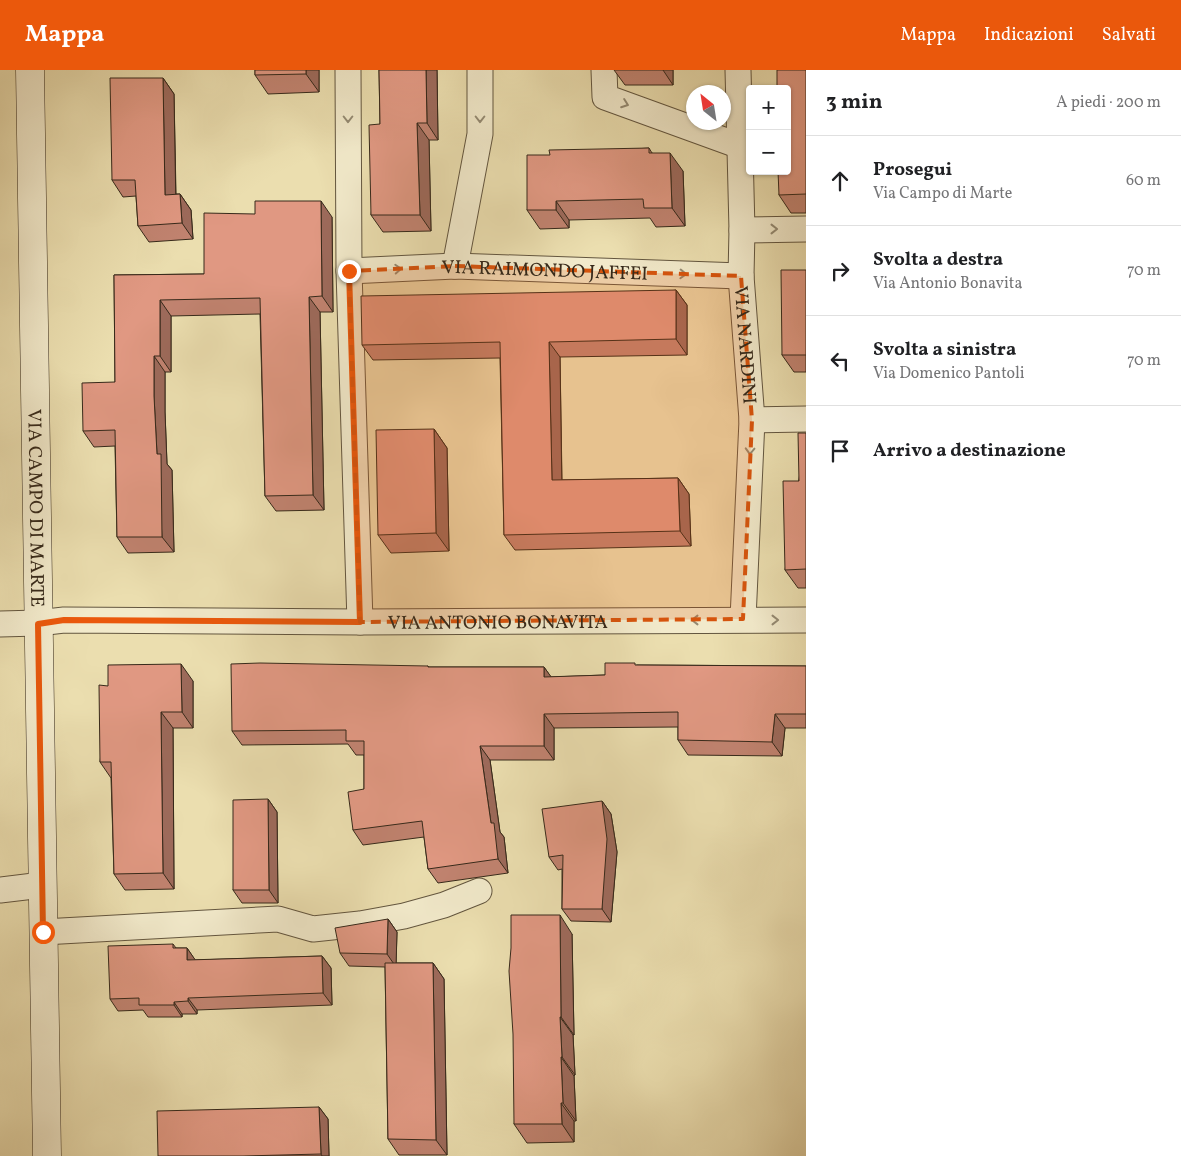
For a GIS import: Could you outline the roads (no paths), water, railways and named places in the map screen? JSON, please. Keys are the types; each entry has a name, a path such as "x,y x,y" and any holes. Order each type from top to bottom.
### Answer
{"main road":[{"name":"VIA CAMPO DI MARTE","path":"30,70 47,1156"}],"street":[{"path":"348,70 349,271 360,622"},
{"path":"455,266 480,134 480,70"},
{"path":"604,70 605,97 740,146"},
{"name":"VIA NARDINI","path":"738,70 742,230 741,276 752,420 743,619"},
{"path":"742,230 806,229"},
{"name":"VIA RAIMONDO JAFFEI","path":"349,271 455,266 741,276"},
{"path":"752,420 806,419"},
{"name":"VIA ANTONIO BONAVITA","path":"0,624 38,624 64,620 360,622 806,620"},
{"path":"0,890 42,885"},
{"path":"43,932 278,919 313,928 360,924 404,916 444,905 479,892"}]}
